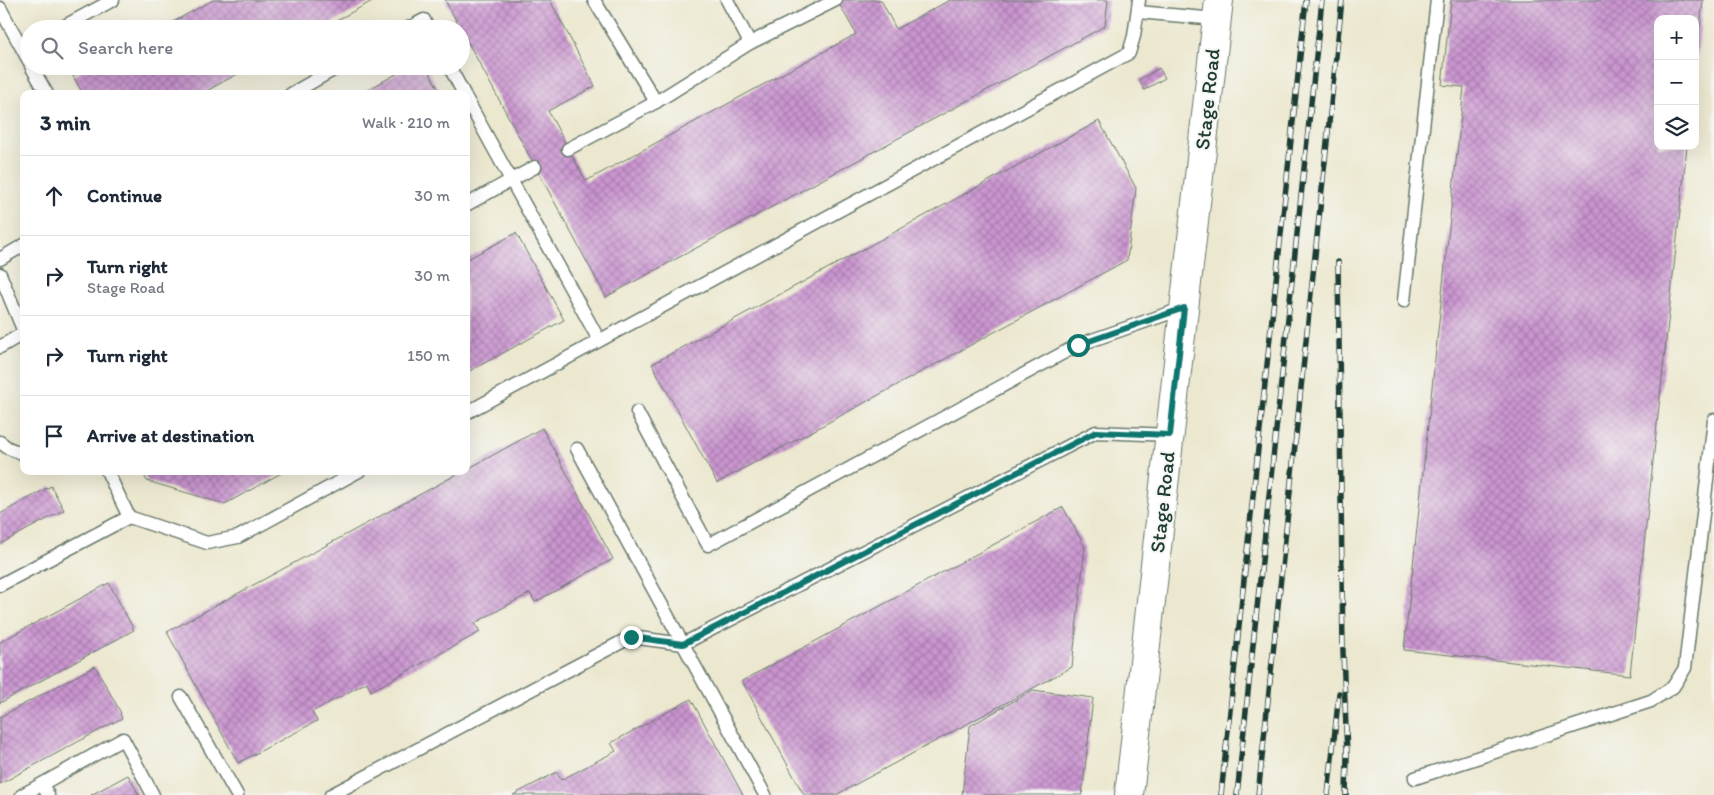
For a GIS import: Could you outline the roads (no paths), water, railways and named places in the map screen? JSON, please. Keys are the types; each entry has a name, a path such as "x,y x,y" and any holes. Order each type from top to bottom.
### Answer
{"street":[{"name":"Stage Road","path":"1129,795 1218,10"}],"lane":[{"path":"76,20 113,0"},
{"path":"594,0 656,102"},
{"path":"727,0 750,43"},
{"path":"568,149 656,102 750,43 836,0"},
{"path":"1404,301 1437,0"},
{"path":"470,411 1128,53 1134,36 1139,6 1218,10"},
{"path":"0,8 20,39"},
{"path":"36,75 45,90"},
{"path":"298,90 324,75"},
{"path":"454,75 462,90"},
{"path":"470,105 599,340"},
{"path":"470,204 536,167"},
{"path":"0,259 20,247"},
{"path":"0,274 20,323"},
{"path":"637,412 708,544 1078,345 1184,308"},
{"path":"0,346 20,335"},
{"path":"1415,778 1651,701 1673,687 1685,668 1709,514 1714,420"},
{"path":"331,795 631,637 683,644 1096,432 1170,435"},
{"path":"0,442 8,448 20,452"},
{"path":"577,449 765,795"},
{"path":"109,475 129,517 207,543 238,537 352,475"},
{"path":"0,585 129,517"},
{"path":"181,697 237,795"},
{"path":"22,795 45,790 124,739 153,795"}],"railway":[{"path":"1221,795 1306,0"},
{"path":"1237,795 1322,0"},
{"path":"1258,795 1342,0"},
{"path":"1338,262 1343,651 1347,755 1346,795"},
{"path":"1328,795 1339,693"}]}
